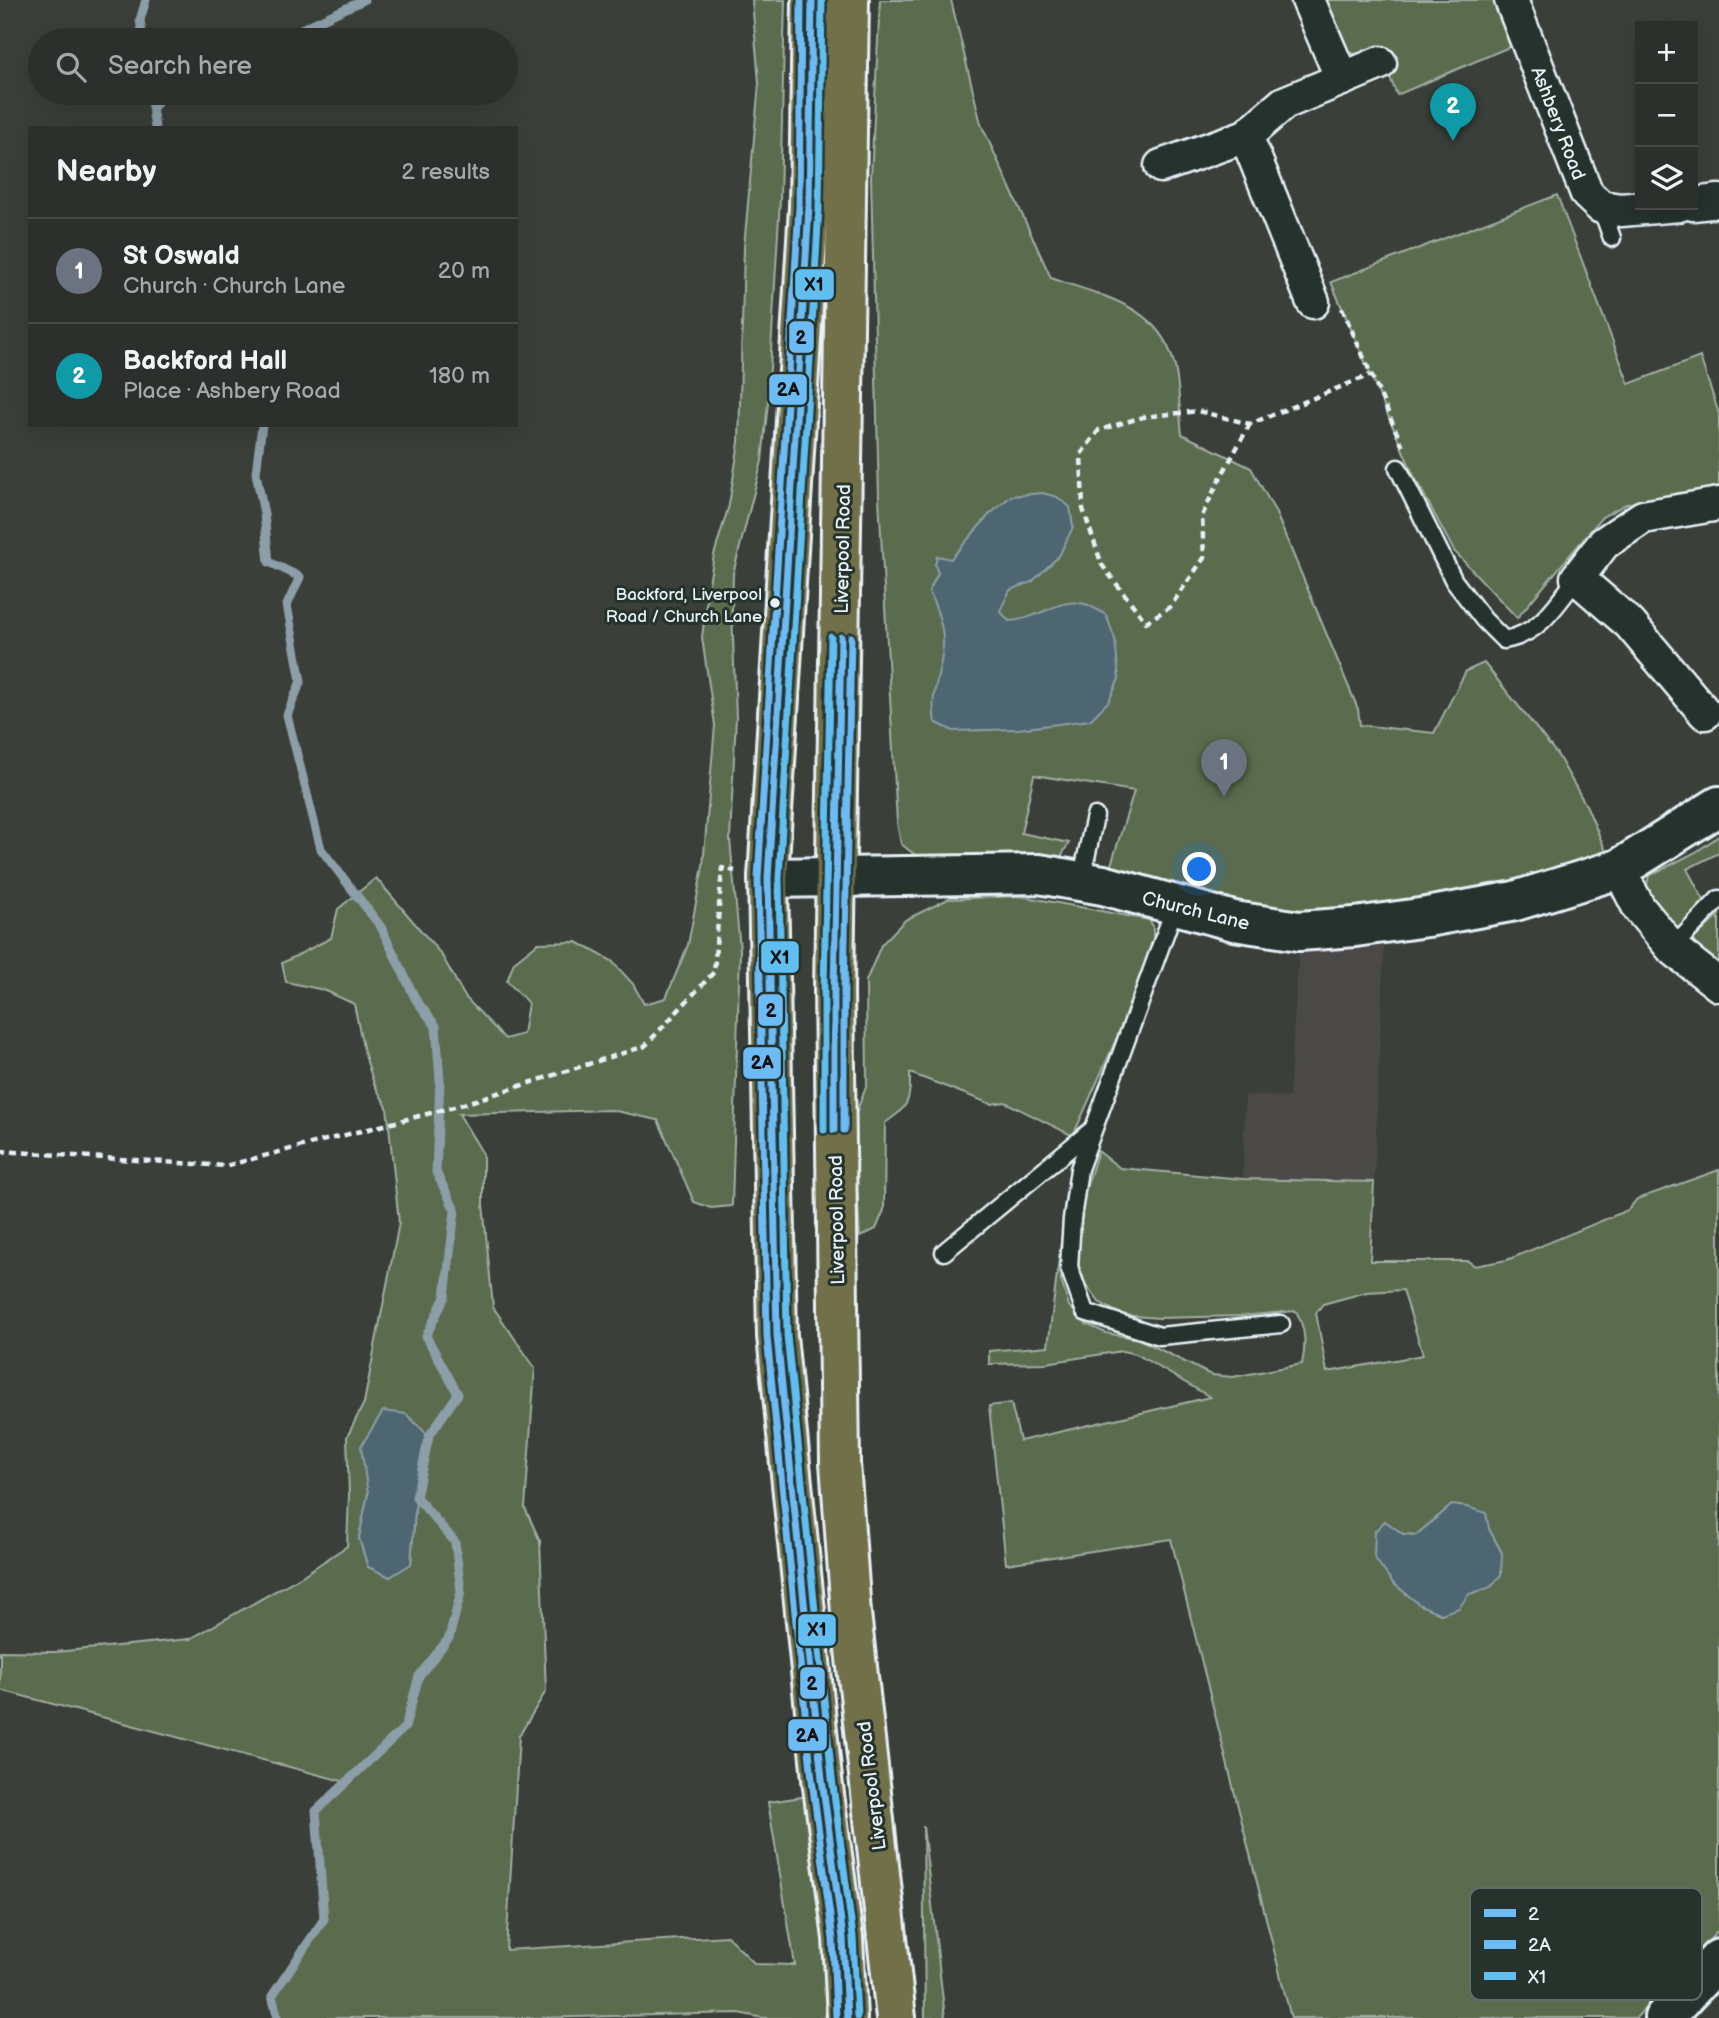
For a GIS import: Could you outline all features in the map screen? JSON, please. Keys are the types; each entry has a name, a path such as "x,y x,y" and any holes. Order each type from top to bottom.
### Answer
{"highway":[{"path":"812,0 809,207 768,878 777,1336 822,1779 843,1938 847,2018"},
{"name":"Liverpool Road","path":"849,0 834,1127 840,1463 851,1614 896,2018"}],"street":[{"path":"1308,0 1342,79"},
{"name":"Ashbery Road","path":"1511,0 1578,175 1587,194 1601,207"},
{"path":"1161,166 1246,136 1284,103 1380,64"},
{"path":"1246,136 1327,304"},
{"path":"1698,203 1719,201"},
{"path":"1601,207 1621,211 1635,210"},
{"path":"1705,713 1630,624 1577,578 1604,543 1643,517 1719,504"},
{"name":"Church Lane","path":"768,878 1039,874 1103,885 1175,907 1234,921 1299,931 1354,927 1427,918 1516,901 1619,869 1719,806"},
{"path":"1619,869 1639,908 1672,948 1719,985"},
{"path":"1702,1977 1719,1959"},
{"path":"1664,2018 1681,2000"}],"lane":[{"path":"1601,207 1612,238"},
{"path":"1398,468 1454,580 1484,620 1504,640 1530,632 1542,623 1577,578"},
{"path":"1081,881 1095,816"},
{"path":"1672,948 1719,899"},
{"path":"1175,907 1079,1169 1069,1266 1085,1311 1160,1336 1281,1324"},
{"path":"944,1252 1092,1130"}],"path":[{"path":"1327,304 1370,375 1404,451"},
{"path":"1250,424 1202,516 1204,558 1170,607 1146,622 1102,565 1083,509 1081,454 1099,430 1143,416 1198,411 1250,424 1370,375"},
{"path":"0,1152 225,1166 454,1107 645,1046 714,972 722,868 768,878"}],"shaded area":[{"path":"1384,946 1374,1182 1243,1179 1245,1095 1289,1097 1299,953"}],"green space":[{"path":"752,0 785,0 780,199 768,402 762,461 733,574 736,717 730,839 740,950 732,1206 711,1208 694,1202 658,1120 611,1110 459,1114 483,1154 483,1204 493,1307 535,1368 525,1508 540,1541 546,1691 519,1736 506,1950 727,1936 755,1964 795,1965 768,1802 809,1796 827,1933 828,2018 763,2018 739,2013 535,2018 278,2018 272,1996 324,1918 316,1811 346,1782 0,1690 0,1651 55,1652 190,1639 302,1576 347,1546 347,1437 364,1403 399,1223 387,1107 374,1084 354,1004 324,990 286,982 282,963 331,938 338,909 376,878 441,954 465,997 505,1039 523,1034 528,1003 507,981 514,962 538,943 577,942 612,961 633,984 644,1004 666,998 688,945 703,866 715,725 702,638 714,555 729,505 739,442 744,247 759,83","holes":["368,1494 416,1497 411,1563 368,1567 359,1538"]},
{"path":"880,0 951,0 981,124 1051,278 1125,305 1155,327 1166,343 1174,363 1182,434 1251,468 1275,511 1358,709 1360,725 1434,733 1466,671 1484,663 1557,754 1587,807 1608,856 1548,876 1425,899 1279,917 1110,868 1134,791 1034,775 1021,833 1069,843 1060,858 998,861 918,857 901,844 897,823 879,498 871,177"},
{"path":"1322,0 1495,0 1514,45 1397,95 1379,50 1359,55 1343,50"},
{"path":"1557,195 1629,384 1700,357 1719,414 1719,486 1626,504 1602,517 1517,618 1454,551 1413,474 1331,282"},
{"path":"1719,836 1719,853 1687,869 1706,904 1682,927 1667,931 1646,888 1649,876 1696,852"},
{"path":"1020,896 1149,920 1153,926 1153,940 1123,1024 1073,1136 1005,1102 991,1104 910,1073 910,1091 906,1103 899,1113 885,1123 884,1210 876,1229 860,1237 853,1121 867,1084 866,981 881,945 905,920 948,899"},
{"path":"1719,915 1719,970 1694,947 1694,939"},
{"path":"1098,1151 1120,1168 1243,1179 1374,1182 1370,1261 1468,1261 1475,1266 1507,1260 1628,1210 1637,1199 1719,1170 1719,1930 1702,1948 1702,1888 1470,1888 1470,2000 1653,2000 1636,2018 1291,2018 1171,1539 1006,1564 989,1406 1011,1403 1020,1441 1210,1397 1136,1354 1122,1351 1046,1363 989,1364 989,1351 1048,1346 1062,1234 1061,1280 1069,1306 1086,1324 1106,1333 1139,1339 1211,1375 1233,1377 1302,1364 1303,1331 1296,1311 1241,1316 1159,1318 1122,1315 1099,1302 1086,1285 1076,1258 1085,1191","holes":["1403,1290 1423,1355 1327,1372 1316,1313 1323,1304 1367,1292","1452,1505 1489,1529 1502,1553 1490,1587 1469,1594 1441,1614 1421,1605 1393,1583 1385,1522 1403,1534 1416,1535"]},
{"path":"923,1826 945,2018 925,2018"}],"water":[{"path":"1042,493 1057,497 1070,507 1073,527 1059,556 1032,582 1010,590 1000,611 1009,621 1030,617 1067,603 1076,602 1096,609 1106,615 1115,639 1119,679 1109,701 1090,720 1018,729 953,731 935,722 934,701 943,638 929,591 938,573 935,565 937,556 951,559 989,515 1011,496"},
{"path":"383,1411 406,1414 429,1436 416,1497 411,1564 390,1577 368,1567 359,1538 368,1494 361,1446"},
{"path":"1452,1505 1486,1513 1489,1529 1502,1553 1501,1575 1491,1587 1469,1594 1459,1608 1441,1614 1420,1605 1393,1583 1374,1557 1375,1531 1385,1521 1403,1534 1416,1535"}],"waterway":[{"path":"141,28 140,20 146,0"},
{"path":"303,28 364,0"},
{"path":"152,105 155,126"},
{"path":"262,427 256,473 269,562 300,577 287,605 301,681 287,715 321,849 381,927 416,1000 436,1026 440,1081 436,1172 455,1210 445,1297 426,1336 458,1394 429,1436 416,1497 455,1542 461,1592 449,1638 419,1676 405,1727 316,1811 324,1919 272,1996 278,2018"}],"transit line":[{"name":"2A","path":"801,0 799,207 758,878 767,1337 812,1780 833,1939 836,2018"},
{"name":"2","path":"812,0 809,207 768,878 777,1336 822,1779 843,1938 847,2018"},
{"name":"X1","path":"822,0 819,208 779,878 787,1335 832,1778 853,1937 857,2017"},
{"name":"X1","path":"824,1130 831,637"},
{"name":"2","path":"834,1130 841,637"},
{"name":"2A","path":"844,1130 851,637"}],"place":[{"name":"Backford Hall","path":"1453,141"},
{"name":"Backford, Liverpool Road / Church Lane","path":"775,603"},
{"name":"St Oswald","path":"1224,797"}]}
